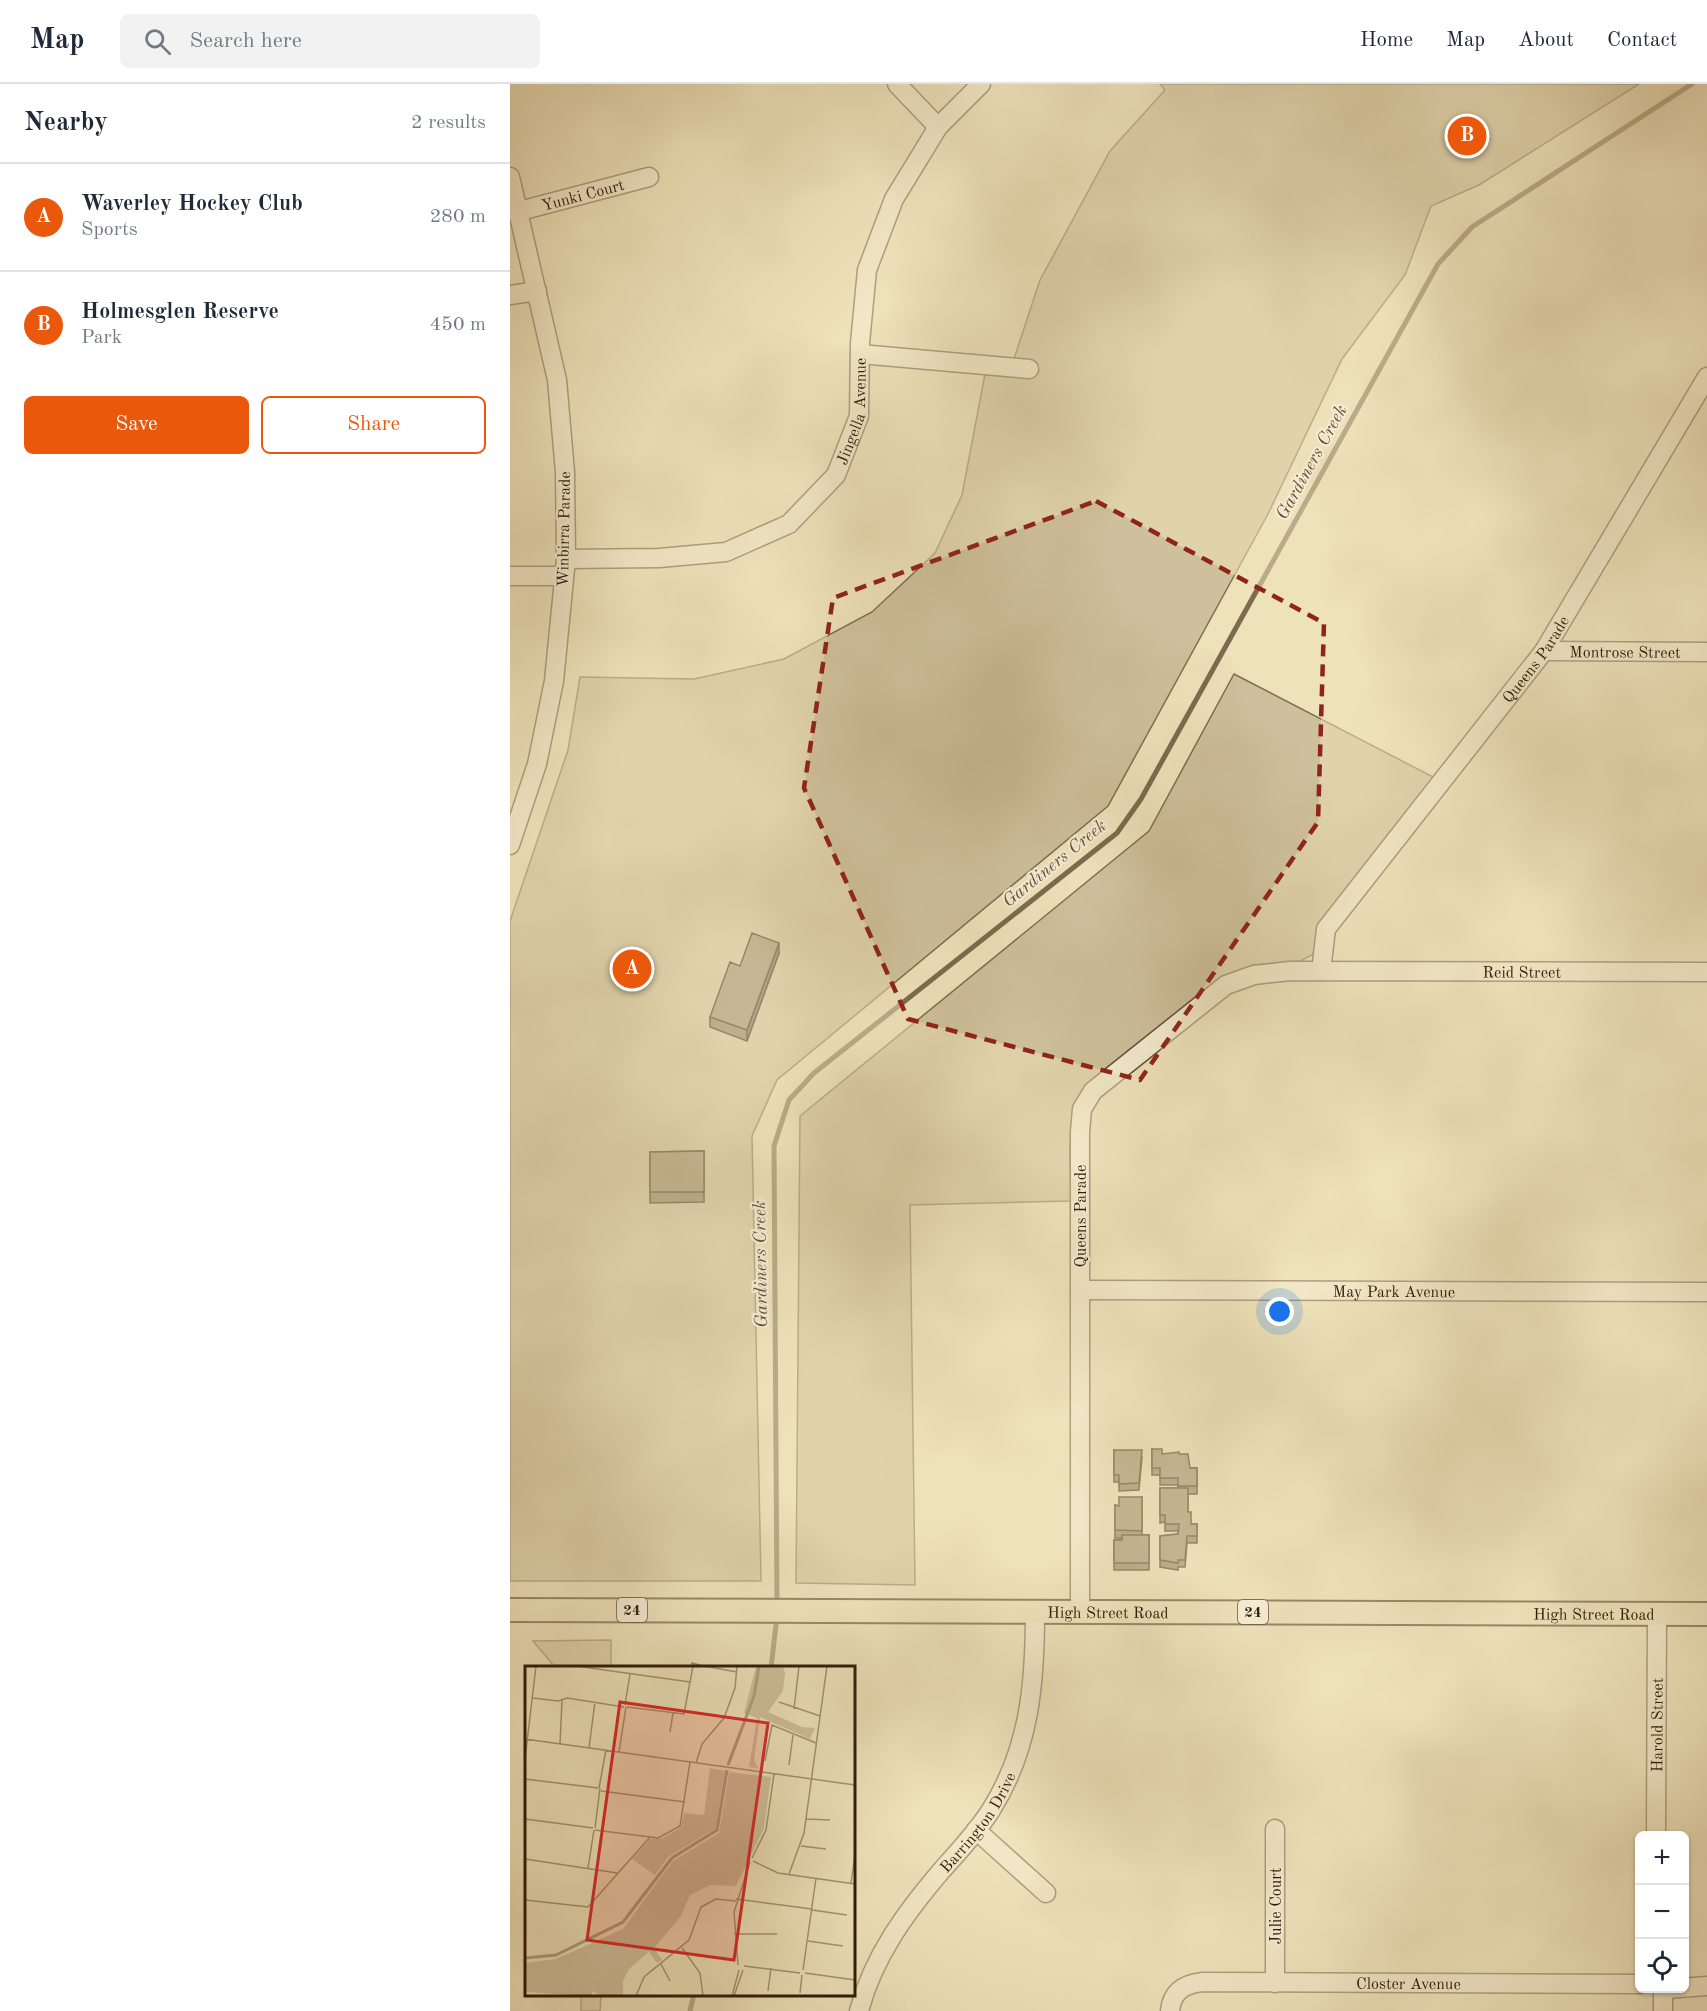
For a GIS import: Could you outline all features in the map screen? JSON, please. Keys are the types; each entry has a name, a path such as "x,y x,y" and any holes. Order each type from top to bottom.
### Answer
{"main road":[{"name":"High Street Road","path":"510,1610 1707,1614"}],"street":[{"path":"897,84 938,127"},
{"name":"Jingella Avenue","path":"510,576 565,568 726,552 789,524 836,475 859,416 860,354 867,270 894,199 938,127 981,84"},
{"name":"Winbirra Parade","path":"510,177 513,207 537,291 557,380 565,472 565,568 554,681 537,764 510,845"},
{"name":"Yunki Court","path":"513,207 649,177"},
{"path":"510,295 537,291"},
{"path":"860,354 1029,369"},
{"name":"Queens Parade","path":"1080,1612 1080,1132 1082,1109 1093,1091 1226,985 1270,972 1328,971 1323,938 1326,929 1334,922 1544,651 1707,377"},
{"name":"Montrose Street","path":"1544,651 1707,652"},
{"name":"Reid Street","path":"1328,971 1707,972"},
{"name":"May Park Avenue","path":"1080,1290 1707,1292"},
{"name":"Barrington Drive","path":"859,2011 874,1970 892,1936 922,1894 976,1830 1003,1788 1027,1726 1034,1674 1035,1612"},
{"name":"Harold Street","path":"1656,1831 1657,1614"},
{"name":"Julie Court","path":"1275,1829 1275,1983"},
{"path":"976,1830 1046,1893"},
{"path":"1689,1980 1707,1984"},
{"name":"Closter Avenue","path":"1170,2011 1171,2001 1178,1991 1188,1984 1203,1982 1635,1984"},
{"path":"1662,1994 1707,1984"}],"highlighted area":[{"path":"1096,501 1324,623 1318,822 1140,1080 908,1019 804,788 833,598"}],"shaded area":[{"path":"1160,84 1639,84 1479,185 1431,206 1405,275 1342,359 1268,514 1108,806 777,1080 752,1136 761,1581 510,1581 510,921 568,750 580,677 694,679 784,659 872,612 935,553 962,495 985,374 1008,377 1040,280 1110,151 1165,90"},
{"path":"1234,674 1435,778 1312,955 1300,961 1254,965 1217,981 1084,1087 1071,1127 1071,1201 910,1205 915,1585 796,1583 800,1116 1149,831"},
{"path":"611,1640 611,1666 554,1666 533,1641"},
{"path":"581,1996 601,1996 600,2011 581,2011"}],"building":[{"path":"752,933 779,943 747,1030 710,1017 730,962 740,966"},
{"path":"704,1151 704,1192 650,1192 650,1152"},
{"path":"1152,1449 1162,1449 1162,1454 1179,1452 1179,1454 1188,1454 1190,1468 1197,1468 1197,1486 1178,1486 1178,1478 1160,1478 1160,1468 1152,1468"},
{"path":"1114,1450 1142,1450 1139,1483 1119,1484 1119,1475 1114,1475"},
{"path":"1160,1488 1188,1488 1188,1512 1191,1512 1191,1524 1197,1524 1197,1536 1187,1536 1185,1560 1178,1560 1178,1563 1160,1560 1160,1536 1178,1534 1179,1524 1165,1524 1165,1515 1160,1515"},
{"path":"1119,1497 1142,1497 1142,1531 1115,1530 1115,1505 1119,1506"},
{"path":"1122,1535 1149,1535 1149,1563 1114,1563 1114,1540 1122,1540"}],"waterway":[{"name":"Gardiners Creek","path":"777,1606 774,1146 789,1100 814,1073 1117,833 1141,799 1438,264 1472,227 1692,84"},
{"name":"Gardiners Creek","path":"771,1666 777,1616"},
{"name":"Gardiners Creek","path":"690,2011 694,1996"}],"place":[{"name":"Holmesglen Reserve","path":"1467,136"},
{"name":"Waverley Hockey Club","path":"632,969"}]}
